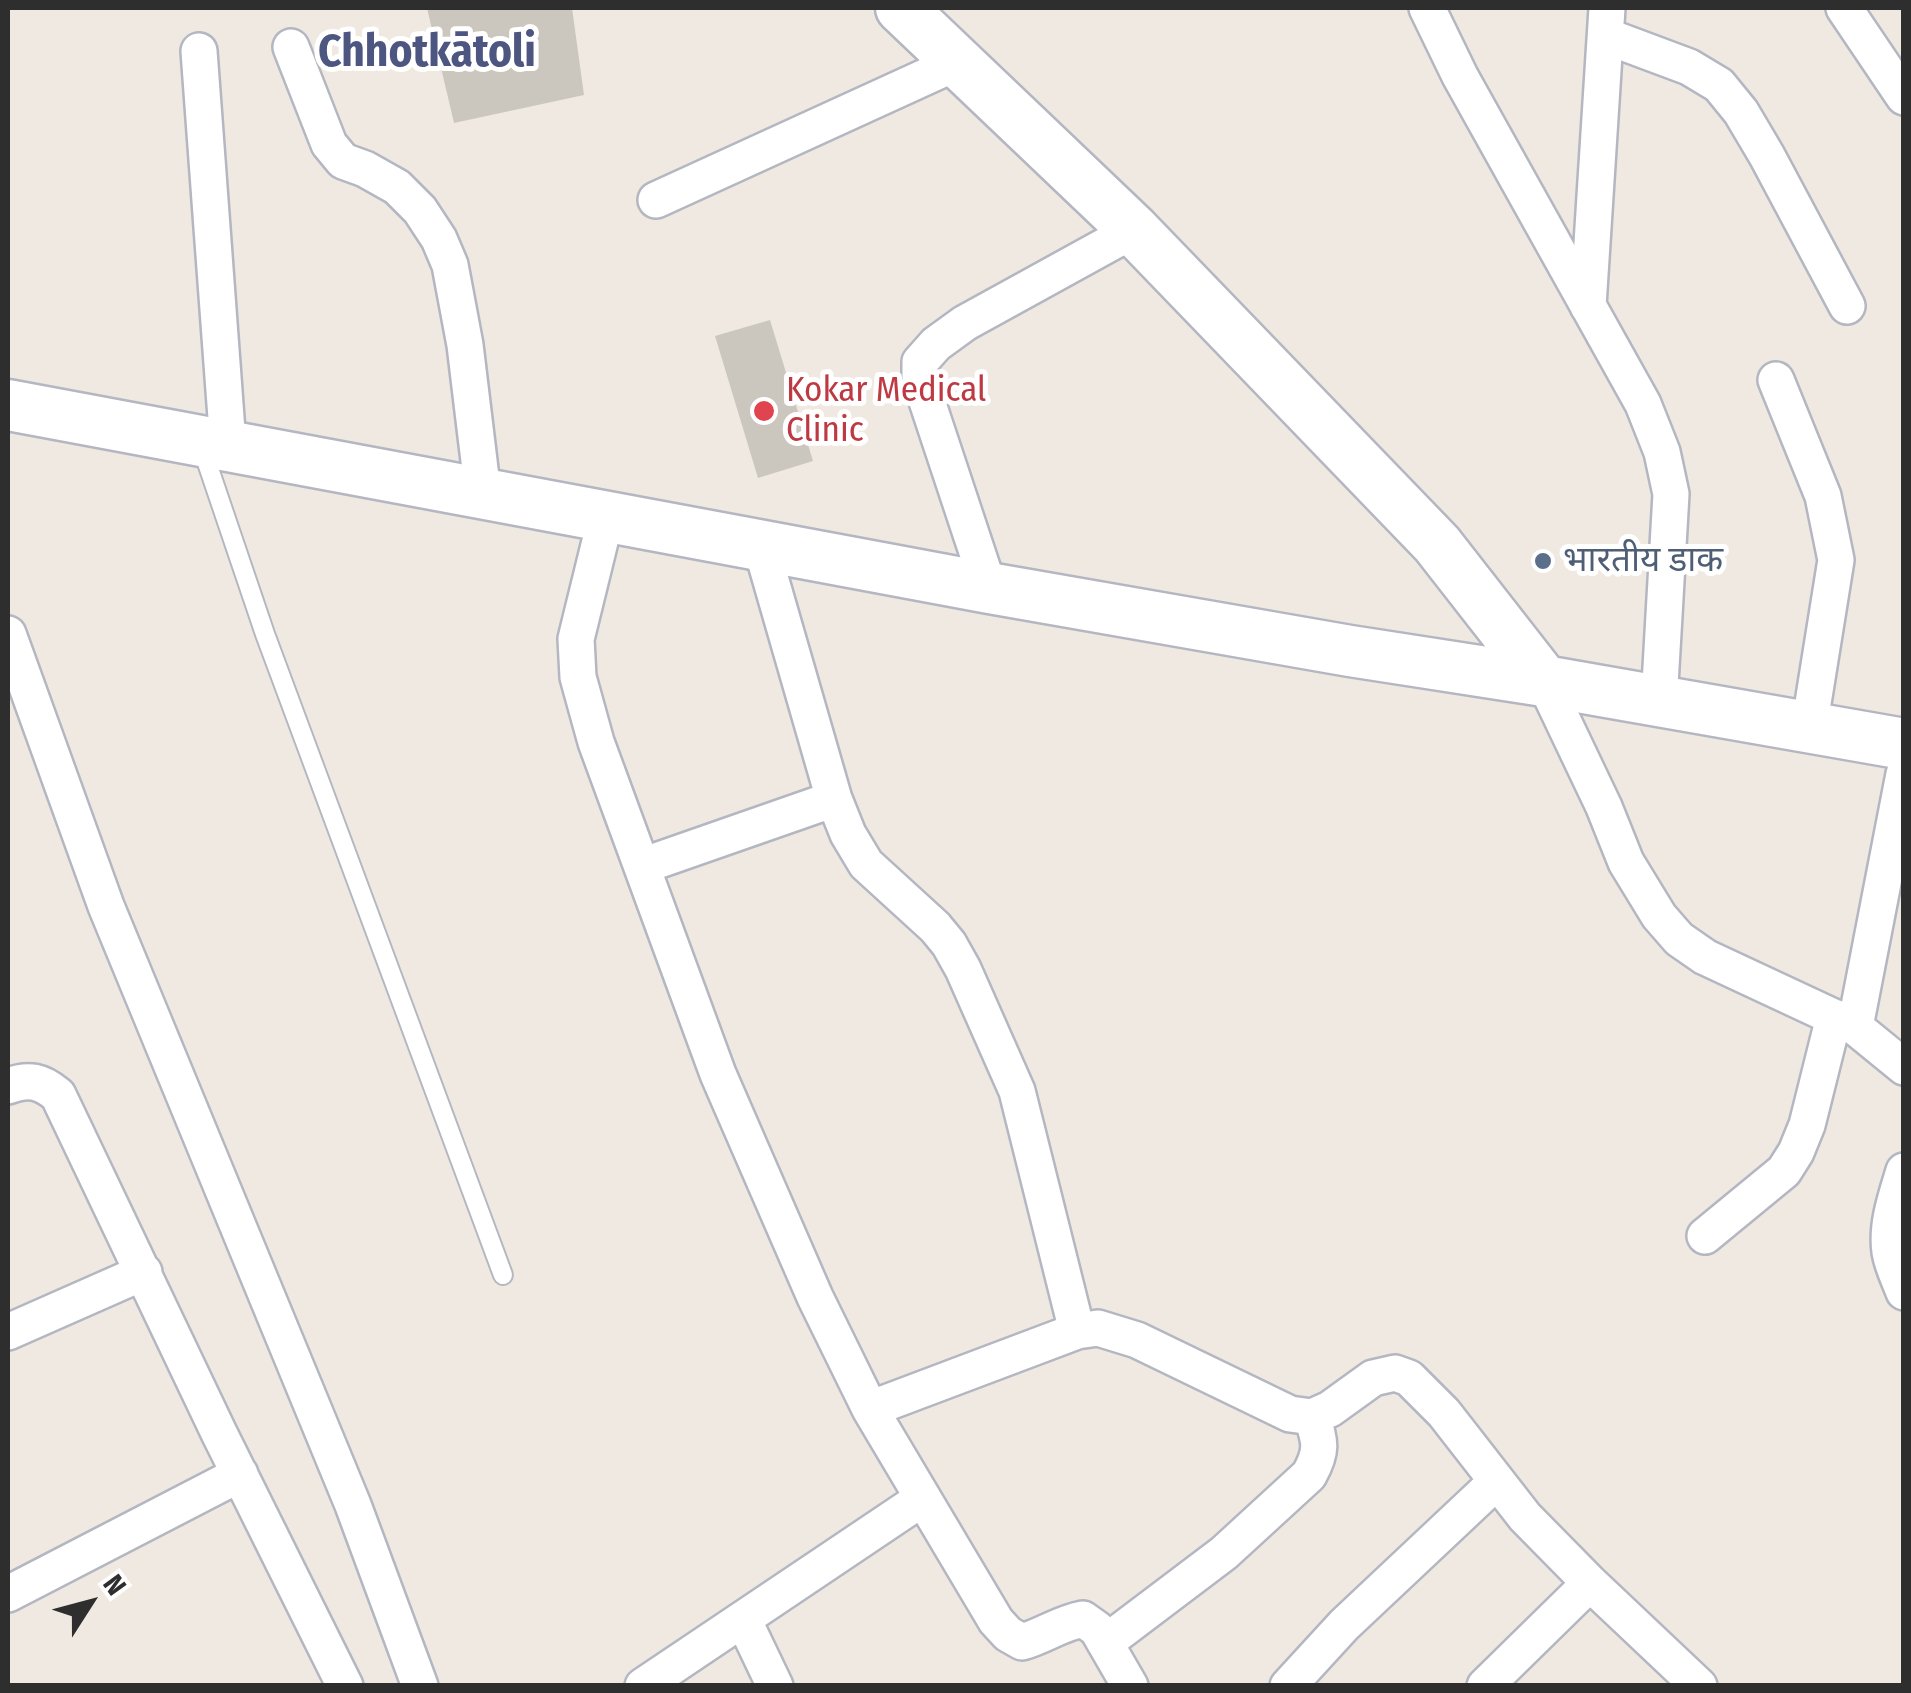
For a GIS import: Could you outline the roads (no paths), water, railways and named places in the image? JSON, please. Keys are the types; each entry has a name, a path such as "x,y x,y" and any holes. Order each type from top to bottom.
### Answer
{"main road":[{"path":"915,11 958,62 1134,230 1437,544 1544,680"},
{"path":"8,405 989,588 1904,744"}],"street":[{"path":"1427,8 1460,76 1643,404 1662,452 1671,494 1659,702"},
{"path":"1844,8 1904,97"},
{"path":"1588,306 1606,22 1719,85 1768,156 1847,306"},
{"path":"292,47 329,144 344,161 397,187 420,210 450,265 465,344 483,494"},
{"path":"199,51 213,442"},
{"path":"656,200 958,62"},
{"path":"989,588 920,380 920,362 936,344 966,323 1134,230"},
{"path":"1776,380 1823,496 1836,560 1809,728"},
{"path":"606,517 576,639 578,677 596,742 718,1074 815,1298 870,1409 996,1620 1022,1642 1068,1622 1083,1620 1097,1630 1130,1686"},
{"path":"761,546 848,834 866,864 949,944 1017,1090 1077,1331"},
{"path":"8,634 106,906 353,1505 420,1686"},
{"path":"1544,680 1626,862 1659,916 1679,938 1705,958 1844,1022 1904,1067"},
{"path":"1705,1236 1784,1171 1796,1152 1844,1022 1904,774"},
{"path":"642,866 834,798"},
{"path":"8,1086 21,1080 42,1082 58,1095 345,1686"},
{"path":"1904,1171 1890,1230 1890,1254 1904,1292"},
{"path":"8,1332 144,1272"},
{"path":"870,1409 1077,1331 1098,1328 1137,1340 1290,1414 1312,1416 1330,1410 1374,1378 1395,1373 1409,1378 1444,1413 1525,1517 1699,1686"},
{"path":"1105,1642 1224,1554 1309,1474 1318,1459 1320,1443 1312,1416"},
{"path":"8,1594 240,1474"},
{"path":"1288,1686 1344,1625 1497,1481"},
{"path":"644,1686 923,1498"},
{"path":"1486,1686 1590,1583"},
{"path":"742,1619 775,1686"}],"lane":[{"path":"213,442 265,634 503,1275"}],"place":[{"name":"Kokar Medical Clinic","path":"764,411"},
{"name":"भारतीय डाक","path":"1543,561"}],"district":[{"name":"Chhotkātoli","path":"427,53"}]}
